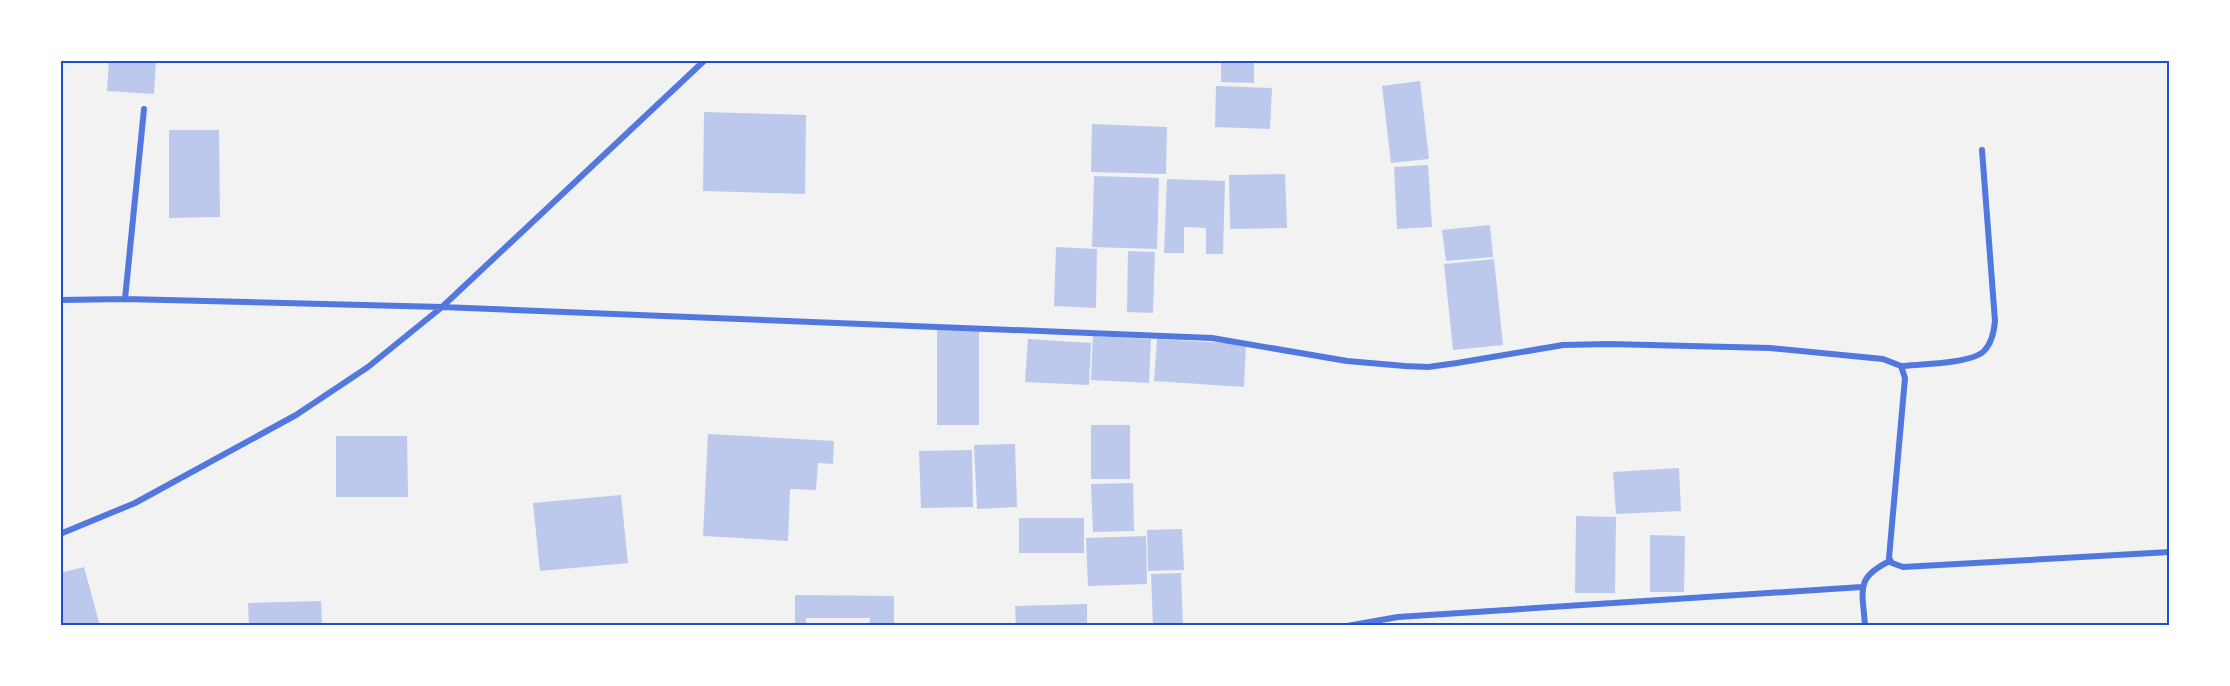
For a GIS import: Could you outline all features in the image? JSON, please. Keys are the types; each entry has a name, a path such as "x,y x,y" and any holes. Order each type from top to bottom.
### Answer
{"street":[{"path":"60,534 135,503 296,415 368,367 442,308 705,60"},
{"path":"125,298 144,109"},
{"path":"60,300 125,298 442,308 1212,338 1347,361 1428,367 1563,345 1609,344 1770,348 1883,359 1901,366 1970,358 1985,350 1994,333 1982,150"},
{"path":"1890,561 1905,378 1901,366"},
{"path":"1890,561 1903,567 2170,552"},
{"path":"1864,626 1862,586 1870,572 1890,561"},
{"path":"1347,626 1398,617 1862,586"}],"building":[{"path":"109,60 156,60 154,94 107,91"},
{"path":"1221,60 1254,60 1254,83 1221,82"},
{"path":"1420,81 1429,159 1391,163 1382,86"},
{"path":"1216,86 1272,88 1270,129 1215,127"},
{"path":"704,112 806,115 805,194 703,191"},
{"path":"1092,124 1167,127 1166,174 1091,172"},
{"path":"169,130 219,130 220,217 169,218"},
{"path":"1428,165 1432,227 1397,229 1394,167"},
{"path":"1285,174 1287,228 1230,229 1229,175"},
{"path":"1094,176 1159,178 1157,249 1092,247"},
{"path":"1167,179 1225,181 1223,254 1206,254 1206,228 1184,227 1184,253 1164,253"},
{"path":"1490,225 1493,257 1446,261 1442,230"},
{"path":"1056,247 1097,249 1096,308 1054,306"},
{"path":"1128,251 1155,252 1153,313 1127,312"},
{"path":"1494,259 1503,345 1453,350 1444,264"},
{"path":"937,329 979,329 979,425 937,425"},
{"path":"1093,336 1151,339 1149,383 1091,380"},
{"path":"1028,339 1091,343 1089,385 1025,382"},
{"path":"1157,339 1246,344 1244,387 1154,381"},
{"path":"1091,425 1130,425 1130,479 1091,479"},
{"path":"708,434 834,441 833,464 818,463 816,490 790,489 788,541 703,536"},
{"path":"336,436 407,436 408,497 336,497"},
{"path":"1015,444 1017,507 977,509 974,445"},
{"path":"972,450 973,507 921,508 919,451"},
{"path":"1679,468 1681,511 1616,514 1613,472"},
{"path":"1133,483 1134,531 1093,532 1091,484"},
{"path":"621,495 628,563 540,571 533,503"},
{"path":"1576,516 1616,517 1615,593 1575,593"},
{"path":"1019,518 1084,518 1084,553 1019,553"},
{"path":"1182,529 1184,570 1148,571 1147,530"},
{"path":"1650,535 1685,536 1684,592 1650,592"},
{"path":"1146,536 1147,584 1088,586 1086,538"},
{"path":"84,567 100,626 60,626 60,573"},
{"path":"1181,573 1183,626 1153,626 1151,574"},
{"path":"795,595 894,596 894,626 869,626 870,618 806,618 806,626 795,626"},
{"path":"321,601 322,626 249,626 248,603"},
{"path":"1087,604 1087,626 1016,626 1015,606"}]}
